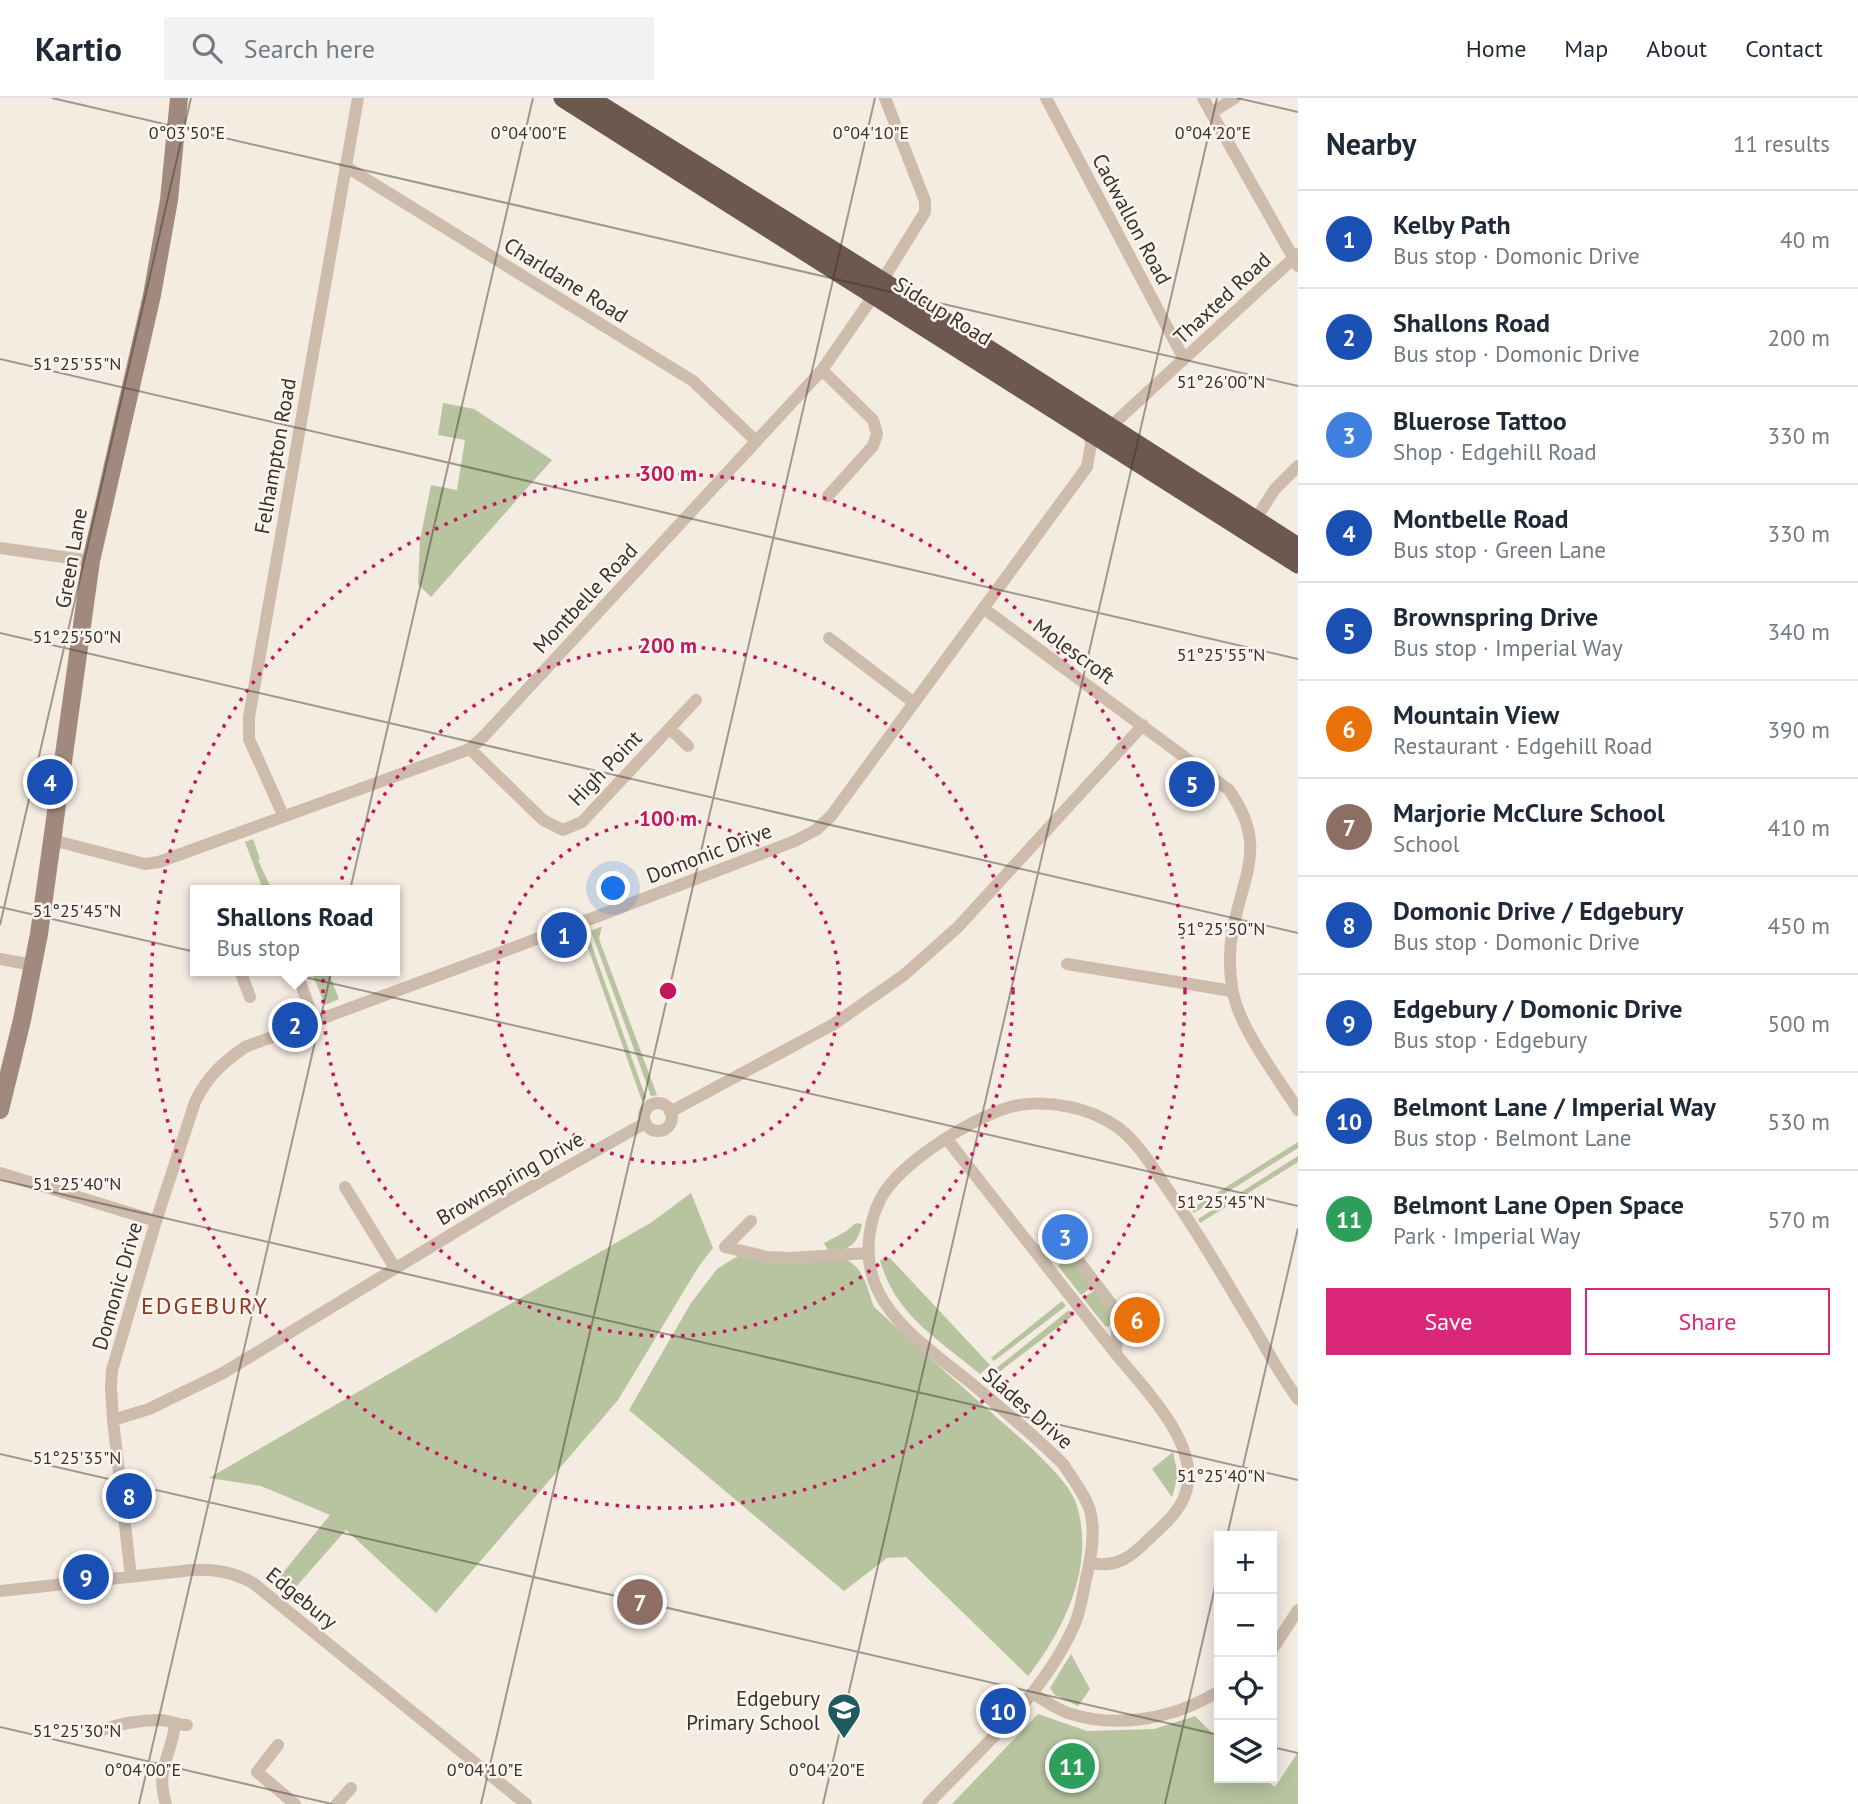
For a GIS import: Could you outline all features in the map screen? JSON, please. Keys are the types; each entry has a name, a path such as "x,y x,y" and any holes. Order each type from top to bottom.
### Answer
{"highway":[{"name":"Sidcup Road","path":"563,98 1298,564"},
{"name":"Sidcup Road","path":"589,98 874,294 1110,426 1298,547"}],"main road":[{"name":"Green Lane","path":"0,1110 33,965 92,561 152,295 169,200 179,98"}],"street":[{"name":"Felhampton Road","path":"283,816 249,739 249,717 358,98"},
{"name":"Montbelle Road","path":"52,840 145,864 159,862 470,749 822,370 874,294 925,212 925,201 885,98"},
{"name":"Cadwallon Road","path":"1046,98 1184,359"},
{"path":"1203,98 1296,259"},
{"path":"1212,113 1236,98"},
{"name":"Charldane Road","path":"345,166 693,381 756,441"},
{"name":"Thaxted Road","path":"1110,426 1296,259"},
{"path":"822,370 873,421 877,434 873,446 828,496"},
{"name":"Domonic Drive","path":"131,1577 113,1420 113,1370 156,1221 195,1102 214,1070 245,1047 598,916 795,841 816,830 831,816 1087,467 1091,444 1089,431"},
{"path":"1255,520 1275,489 1298,466"},
{"path":"0,548 92,561"},
{"name":"Molescroft","path":"983,608 1228,790 1245,817 1251,850 1233,929 1230,962 1232,991 1241,1019 1298,1110"},
{"path":"829,638 913,702"},
{"name":"High Point","path":"470,749 543,820 563,830 582,822 696,700"},
{"name":"Brownspring Drive","path":"670,1112 834,1024 912,968 958,927 1143,725"},
{"name":"High Point","path":"670,729 688,746"},
{"path":"0,959 33,965"},
{"path":"1067,964 1232,991"},
{"path":"242,976 250,998"},
{"path":"298,976 314,1021"},
{"name":"Slades Drive","path":"928,1804 1032,1693 1051,1667 1077,1618 1090,1563 1093,1536 1090,1511 1063,1464 922,1343 893,1314 873,1277 869,1234 882,1196 908,1167 946,1138 1000,1111 1035,1104 1072,1108 1102,1118 1139,1148 1189,1219 1298,1399"},
{"name":"Brownspring Drive","path":"651,1105 664,1105 670,1112 671,1120 665,1129 656,1131 645,1123 645,1112 651,1105"},
{"name":"Brownspring Drive","path":"113,1420 149,1409 223,1373 503,1203 645,1123"},
{"path":"946,1138 1157,1404 1185,1451 1189,1479 1180,1506 1141,1547 1119,1563 1108,1566 1090,1563"},
{"path":"0,1172 156,1221"},
{"path":"345,1187 395,1268"},
{"path":"751,1222 725,1247 767,1257 790,1258 869,1253"},
{"path":"1034,1250 1070,1255 1077,1259 1115,1309 1118,1318 1116,1354"},
{"name":"Edgebury","path":"0,1591 209,1569 232,1573 254,1583 526,1804"},
{"path":"1277,1642 1298,1610"},
{"path":"1032,1693 1069,1714 1110,1721 1137,1720 1170,1714 1214,1694"},
{"path":"98,1731 119,1724 163,1720 181,1725 173,1739 161,1775 166,1804"},
{"path":"278,1745 257,1772 289,1802"},
{"path":"337,1804 351,1788"}],"green space":[{"path":"443,403 474,409 552,460 431,597 418,584 420,540 431,485 457,490 465,440 438,435"},
{"path":"253,839 260,859 258,860 270,885 261,885 245,842"},
{"path":"602,926 599,939 657,1095 651,1096 591,931"},
{"path":"587,932 646,1098 642,1101 587,945 573,937"},
{"path":"313,976 330,976 339,999 325,1005"},
{"path":"1298,1142 1298,1148 1194,1213 1191,1209"},
{"path":"1298,1156 1298,1162 1200,1223 1198,1219"},
{"path":"691,1193 713,1248 699,1266 618,1400 436,1613 346,1530 295,1588 296,1603 266,1578 281,1575 330,1515 261,1486 209,1478 652,1222"},
{"path":"856,1223 862,1224 852,1245 829,1252 824,1243"},
{"path":"741,1254 847,1260 853,1264 865,1280 874,1307 1039,1456 1071,1492 1081,1526 1079,1572 1065,1617 1042,1658 1028,1676 906,1557 887,1558 844,1591 629,1410 691,1303 717,1269"},
{"path":"890,1258 990,1365 980,1374 907,1311 887,1279 880,1260"},
{"path":"1063,1261 1074,1264 1092,1287 1081,1295 1058,1266"},
{"path":"1095,1290 1110,1310 1113,1321 1108,1327 1083,1298"},
{"path":"1062,1301 1066,1306 994,1361 991,1358"},
{"path":"1069,1310 1074,1315 987,1381 984,1378"},
{"path":"1173,1452 1178,1476 1172,1497 1152,1469"},
{"path":"1071,1654 1090,1689 1078,1706 1055,1695 1050,1688"},
{"path":"1038,1714 1087,1731 1154,1729 1195,1716 1214,1735 1214,1783 1270,1783 1275,1787 1298,1752 1298,1804 952,1804"}],"place":[{"name":"Montbelle Road","path":"50,782"},
{"name":"Brownspring Drive","path":"1192,784"},
{"name":"Kelby Path","path":"564,935"},
{"name":"Shallons Road","path":"295,1025"},
{"name":"Bluerose Tattoo","path":"1065,1237"},
{"name":"Mountain View","path":"1137,1320"},
{"name":"Domonic Drive / Edgebury","path":"129,1496"},
{"name":"Edgebury / Domonic Drive","path":"86,1577"},
{"name":"Marjorie McClure School","path":"640,1602"},
{"name":"Belmont Lane / Imperial Way","path":"1003,1711"},
{"name":"Edgebury Primary School","path":"844,1740"},
{"name":"Belmont Lane Open Space","path":"1072,1766"}],"district":[{"name":"EDGEBURY","path":"205,1305"}]}
